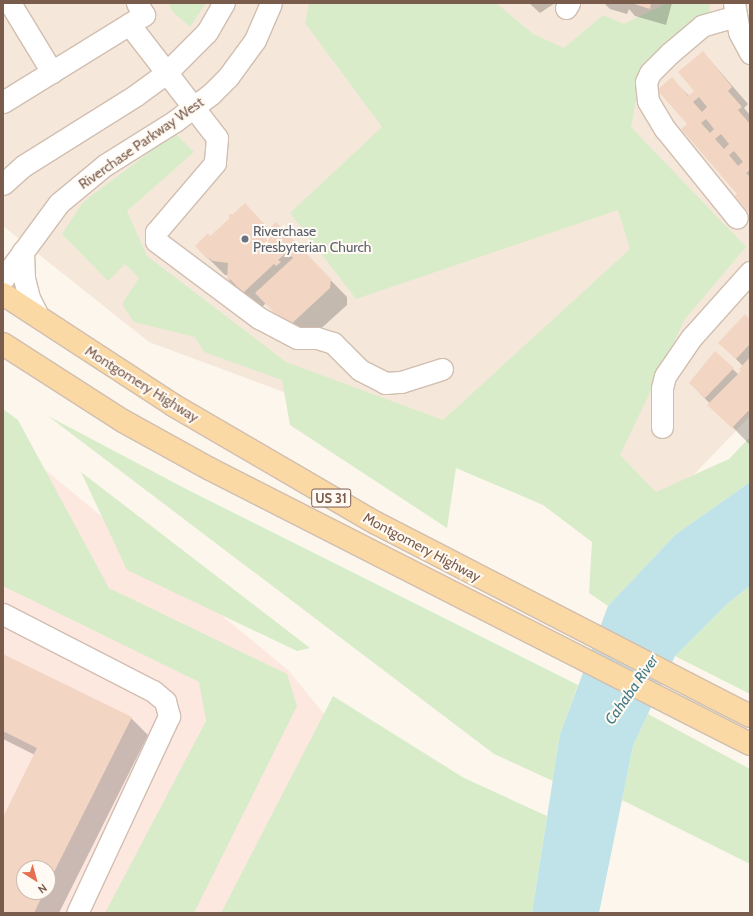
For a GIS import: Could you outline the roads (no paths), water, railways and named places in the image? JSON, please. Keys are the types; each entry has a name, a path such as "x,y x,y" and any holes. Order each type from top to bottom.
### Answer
{"main road":[{"name":"Montgomery Highway","path":"3,294 173,406 376,523 527,603 750,716"},
{"name":"Montgomery Highway","path":"3,344 123,421 210,469 750,744"}],"street":[{"path":"10,3 52,72"},
{"path":"5,96 52,72 144,15 137,3"},
{"path":"3,184 23,166 136,95 166,74 207,32 224,3"},
{"name":"Riverchase Parkway West","path":"3,279 23,250 59,204 85,181 211,94 245,57 263,25 271,3"},
{"path":"738,218 665,129 648,101 646,82 650,72 702,26 735,10 749,50"},
{"path":"128,24 192,108 217,138 215,163 156,232 156,241 259,318 297,338 317,338 333,343 360,370 385,383 401,382 442,369"},
{"path":"23,250 24,278 29,298 39,318"},
{"path":"662,426 662,388 665,376 691,338 750,272"},
{"path":"3,357 33,364"},
{"path":"3,614 153,691 165,701 169,716 77,913"}],"water":[{"name":"Cahaba River","path":"750,482 750,586 728,603 675,656 633,746 599,913 532,913 560,734 608,606 675,535"}],"place":[{"name":"Riverchase Presbyterian Church","path":"245,239"}]}
